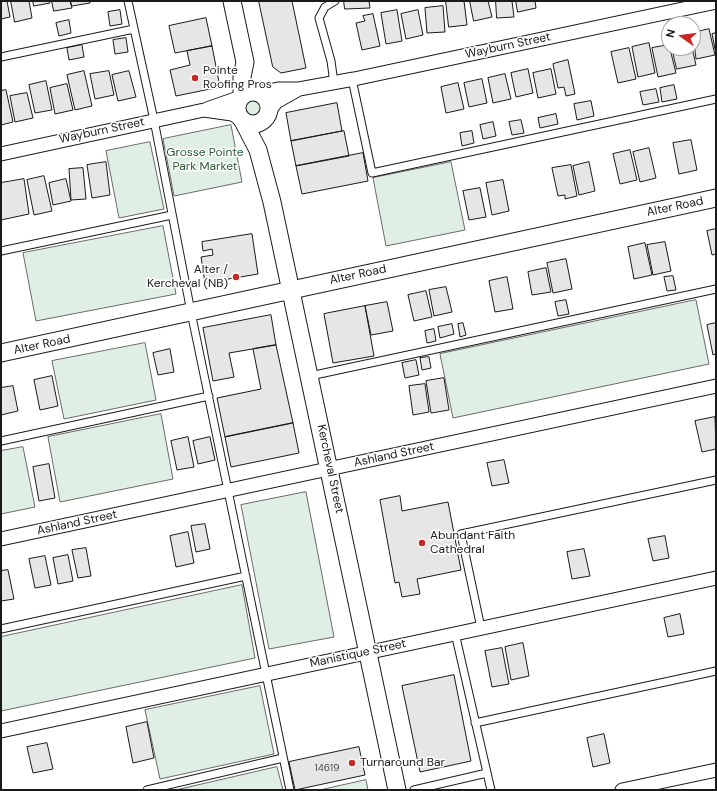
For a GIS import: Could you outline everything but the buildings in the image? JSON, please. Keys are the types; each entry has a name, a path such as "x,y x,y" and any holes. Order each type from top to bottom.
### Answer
{"street":[{"name":"Kercheval Street","path":"232,1 245,62 260,93 269,104 261,127 258,150"},
{"name":"Wayburn Street","path":"260,93 278,89 299,89 334,83 716,2"},
{"name":"Kercheval Street","path":"245,62 242,77 241,96 236,105 238,115 258,150 272,202 398,790"},
{"name":"Wayburn Street","path":"266,116 276,102 299,89"},
{"path":"241,96 250,91 260,93"},
{"name":"Wayburn Street","path":"1,154 204,110 241,96"},
{"name":"Wayburn Street","path":"204,110 232,114 242,120"},
{"path":"242,120 253,124 266,116"},
{"name":"Alter Road","path":"1,353 290,289 716,198"},
{"name":"Ashland Street","path":"1,539 716,386"},
{"name":"Manistique Street","path":"1,731 716,578"},
{"path":"622,790 716,770"}],"lane":[{"path":"128,1 154,120 191,312 290,790"},
{"path":"334,83 331,61 319,18 325,8 335,1"},
{"path":"1,57 134,29"},
{"path":"352,79 372,173 716,99"},
{"path":"1,251 172,215"},
{"path":"310,376 716,289"},
{"path":"1,441 209,396"},
{"path":"481,628 461,534 716,480"},
{"path":"1,629 246,576"},
{"path":"455,633 491,790"},
{"path":"476,722 716,671"},
{"path":"147,790 283,758"},
{"path":"414,790 487,773"}],"green space":[{"path":"253,97 261,100 264,108 261,116 253,119 245,116 242,108 245,100"},
{"name":"Grosse Pointe Park Market","path":"231,125 242,182 174,196 163,139"},
{"path":"150,142 164,209 119,218 106,151"},
{"path":"451,162 465,230 386,246 373,178"},
{"path":"163,226 176,294 36,321 23,253"},
{"path":"696,300 709,364 453,418 440,354"},
{"path":"145,343 156,400 64,419 52,361"},
{"path":"161,414 173,479 60,502 48,437"},
{"path":"23,447 35,507 1,514 1,451"},
{"path":"306,492 334,637 269,649 241,505"},
{"path":"242,585 255,658 1,711 1,637"},
{"path":"260,686 274,754 160,779 145,710"},
{"path":"277,767 283,790 176,790"},
{"path":"366,780 368,790 320,790"}],"place":[{"name":"Pointe Roofing Pros","path":"195,78"},
{"name":"Alter / Kercheval (NB)","path":"236,277"},
{"name":"Abundant Faith Cathedral","path":"422,543"},
{"name":"Turnaround Bar","path":"352,763"}]}
